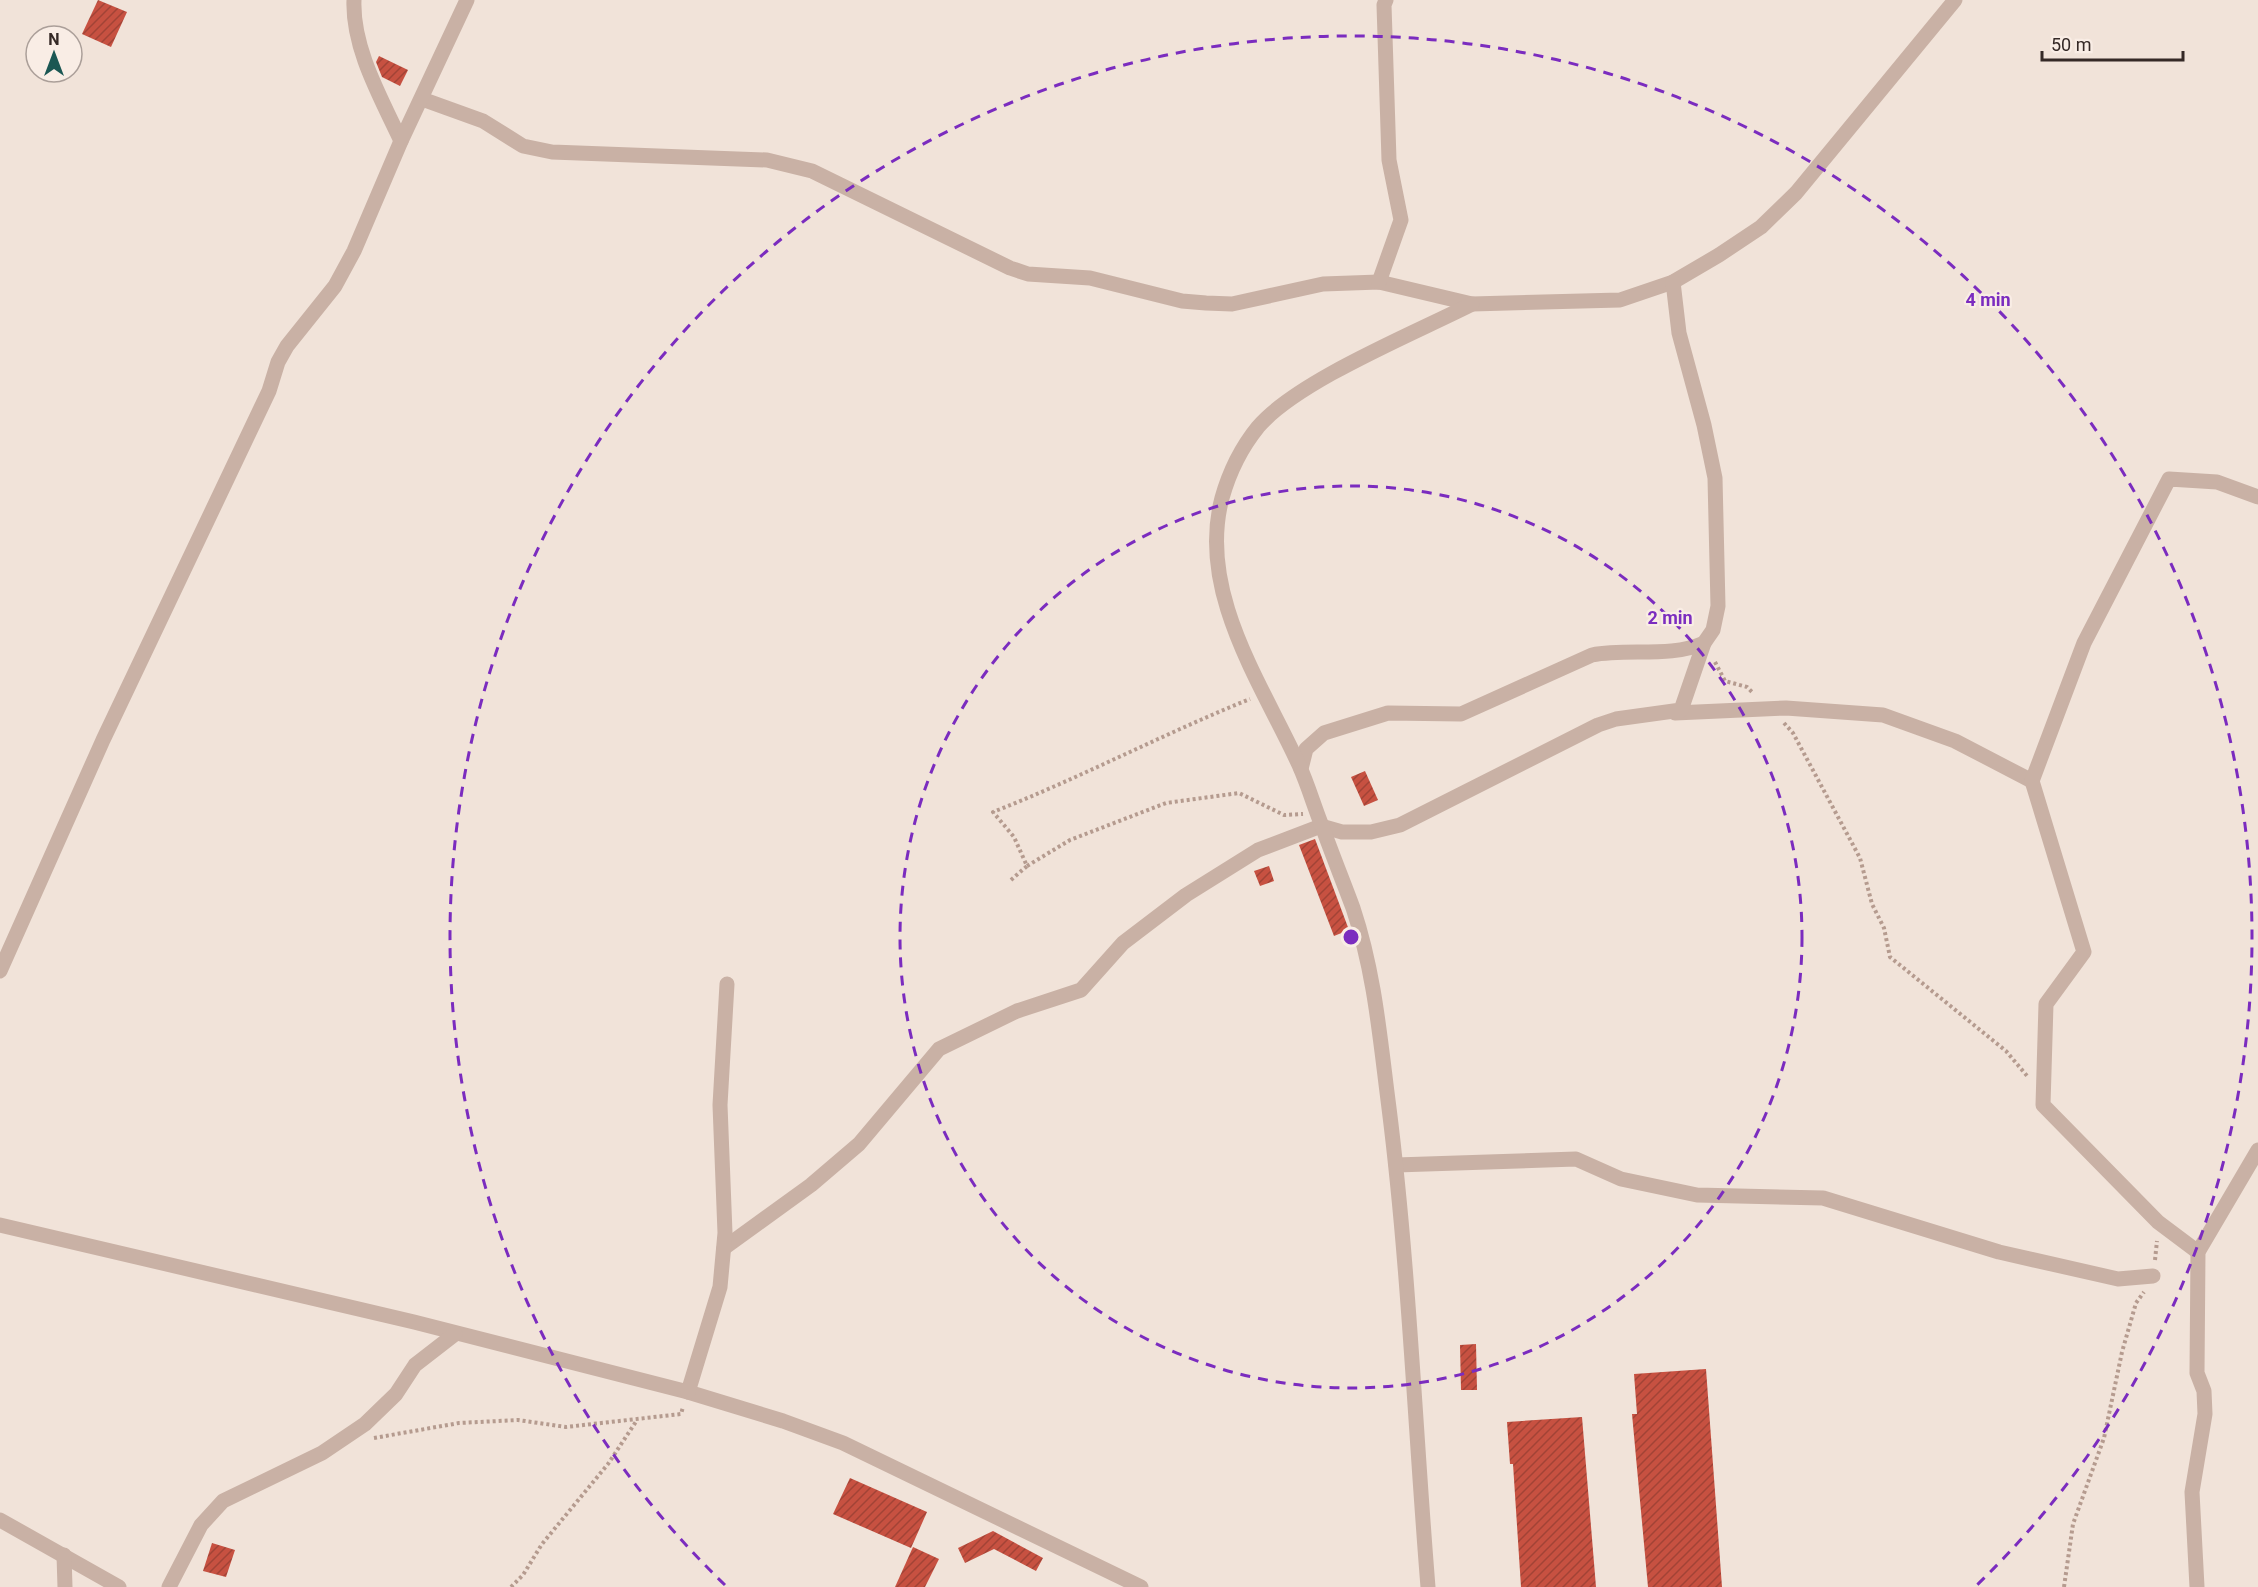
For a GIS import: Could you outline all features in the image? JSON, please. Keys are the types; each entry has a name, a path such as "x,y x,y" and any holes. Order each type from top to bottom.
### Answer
{"street":[{"path":"354,0 353,22 375,83 400,141"},
{"path":"0,971 108,730 233,461 269,391 278,362 287,346 335,286 354,251 400,141 423,99 467,0"},
{"path":"1379,282 1401,220 1389,160 1384,5 1386,0"},
{"path":"423,99 483,121 524,146 552,152 767,160 788,163 812,171 1010,268 1028,274 1090,278 1182,301 1232,304 1323,284 1379,282 1472,304 1620,300 1673,282 1761,227 1796,193 1955,0"},
{"path":"1673,282 1679,333 1704,425 1715,478 1718,606 1713,630 1704,643 1684,705 1675,713"},
{"path":"1428,1587 1396,1165 1370,964 1352,906 1301,769 1264,694 1227,606 1218,565 1217,531 1221,502 1239,457 1260,425 1288,402 1334,374 1472,304"},
{"path":"2198,1252 2158,1222 2043,1105 2046,1004 2084,952 2032,780 2084,643 2169,479 2217,482 2258,497"},
{"path":"1301,769 1306,749 1314,740 1370,717 1388,713 1461,714 1592,655 1610,652 1689,649 1704,643"},
{"path":"1319,819 1342,832 1371,832 1400,825 1598,725 1616,719 1675,713 1772,709 1883,715 1955,741 2032,780"},
{"path":"724,1248 811,1185 859,1144 939,1049 1017,1011 1081,990 1122,943 1186,895 1258,850 1319,819"},
{"path":"688,1392 720,1287 724,1248 720,1105 727,984"},
{"path":"2197,1587 2192,1492 2205,1414 2204,1391 2198,1373 2198,1252 2258,1150"},
{"path":"1396,1165 1575,1159 1621,1179 1697,1195 1823,1198 2021,1257 2118,1279 2153,1276"},
{"path":"0,1225 688,1392 843,1443 1141,1587"},
{"path":"169,1587 201,1525 223,1501 322,1453 365,1424 396,1394 415,1365 455,1334"},
{"path":"0,1520 119,1587"},
{"path":"64,1555 65,1587"}],"path":[{"path":"1704,643 1725,681 1747,687 1772,709 1793,733 1860,858 1872,903 1884,928 1890,957 2006,1051 2044,1094"},
{"path":"1027,866 1014,837 993,812 1054,788 1129,751 1264,694"},
{"path":"1011,880 1027,866 1081,835 1166,803 1239,793 1284,815 1319,819"},
{"path":"2064,1587 2073,1524 2104,1438 2122,1352 2136,1303 2153,1276 2158,1222"},
{"path":"369,1439 459,1423 518,1420 566,1427 681,1414 688,1392"},
{"path":"511,1587 523,1575 542,1544 608,1464 637,1420"}],"building":[{"path":"98,0 127,12 111,47 84,35 84,30"},
{"path":"379,56 408,70 400,86 382,77 376,62"},
{"path":"1365,771 1378,800 1364,806 1351,777"},
{"path":"1315,839 1349,930 1334,936 1299,845"},
{"path":"1269,866 1274,881 1260,886 1254,871"},
{"path":"1476,1344 1477,1390 1461,1390 1460,1345"},
{"path":"1706,1369 1722,1587 1648,1587 1632,1414 1637,1414 1634,1374"},
{"path":"1582,1417 1596,1587 1521,1587 1513,1464 1510,1464 1507,1422"},
{"path":"850,1478 927,1512 911,1548 833,1514"},
{"path":"993,1531 1043,1558 1036,1571 994,1549 965,1563 958,1548"},
{"path":"212,1543 235,1550 226,1577 203,1571"},
{"path":"913,1547 939,1559 925,1587 895,1587"}]}
